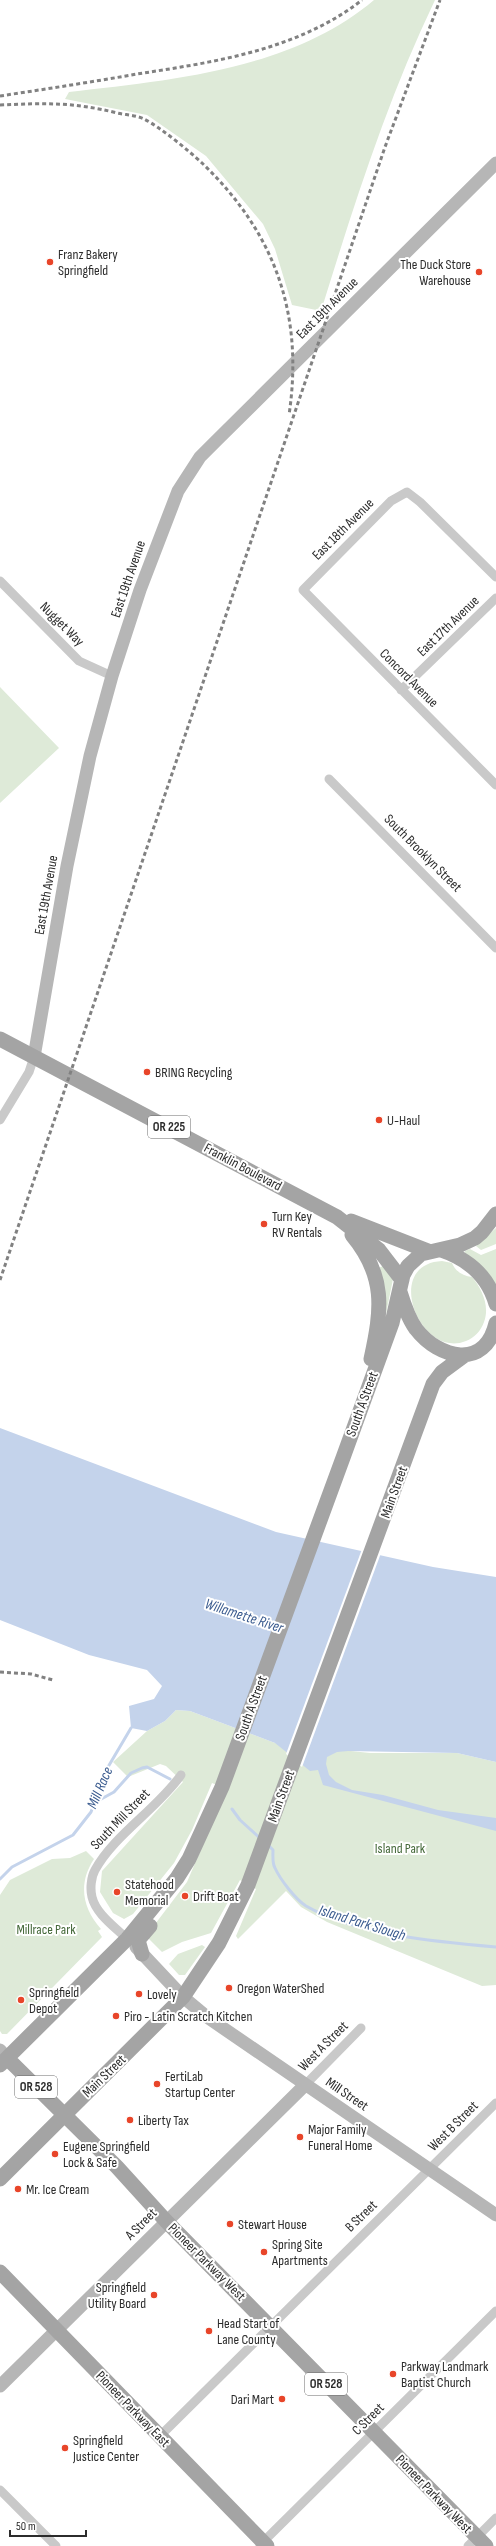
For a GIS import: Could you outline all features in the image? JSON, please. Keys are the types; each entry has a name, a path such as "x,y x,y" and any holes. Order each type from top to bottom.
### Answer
{"main road":[{"name":"Franklin Boulevard","path":"0,1039 337,1217 461,1258 478,1271 491,1290 496,1304"},
{"path":"401,1285 411,1263 435,1250 460,1245 475,1238 496,1214"},
{"name":"Franklin Boulevard","path":"337,1217 378,1250 401,1285 411,1322 426,1340 445,1353 465,1355"},
{"name":"OR 225","path":"337,1217 370,1261 378,1287 377,1331 361,1406"},
{"name":"South A Street","path":"2,2058 127,1939 177,1878 202,1834 222,1787 392,1323 401,1285"},
{"path":"465,1355 485,1345 493,1334 496,1323"},
{"name":"Main Street","path":"0,2179 183,1997 219,1944 248,1885 433,1384 440,1373 465,1355"},
{"path":"142,1954 138,1940 168,1904 179,1886 194,1858 202,1834"},
{"name":"OR 528","path":"2,2058 64,2115"},
{"name":"Pioneer Parkway West","path":"64,2115 117,2167 166,2221 374,2432 477,2543"},
{"name":"Pioneer Parkway East","path":"0,2272 160,2436 263,2545"}],"street":[{"name":"East 19th Avenue","path":"0,1120 29,1072 34,1057 67,866 90,756 112,676 140,590 175,496 200,457 496,163"},
{"name":"East 18th Avenue","path":"303,590 391,501 406,492 420,502 496,577"},
{"name":"Nugget Way","path":"0,581 79,661 112,676"},
{"name":"Concord Avenue","path":"303,590 496,785"},
{"name":"East 17th Avenue","path":"401,690 496,598"},
{"name":"South Brooklyn Street","path":"329,779 496,948"},
{"name":"South Mill Street","path":"181,1775 166,1795 103,1858 91,1879 92,1897 98,1910 183,1997"},
{"name":"Mill Street","path":"183,1997 227,2032 496,2215"},
{"name":"West A Street","path":"305,2085 361,2028"},
{"name":"A Street","path":"0,2386 305,2085"},
{"name":"West B Street","path":"429,2169 496,2103"},
{"name":"B Street","path":"160,2436 429,2169"},
{"name":"C Street","path":"263,2545 496,2311"},
{"path":"0,2490 53,2545"},
{"path":"477,2543 496,2518"}],"green space":[{"path":"374,0 435,0 402,76 372,153 321,311 292,305 275,249 263,224 206,156 147,115 65,99 69,92 189,76 229,68 268,57 306,42 341,24"},
{"path":"0,687 59,748 0,803"},
{"path":"496,1228 496,1244 481,1250 476,1246"},
{"path":"470,1249 481,1255 496,1249 496,1284 464,1255 465,1251"},
{"path":"442,1261 452,1263 460,1273 472,1277 482,1292 484,1298 486,1316 483,1325 477,1334 466,1341 449,1343 434,1337 422,1325 414,1309 411,1293 414,1277 424,1266"},
{"path":"383,1266 393,1279 385,1319 378,1268"},
{"name":"Island Park","path":"176,1710 190,1711 275,1743 370,1753 457,1753 496,1762 496,1985 482,1986 327,1922 301,1907 286,1891 238,1939 236,1936 256,1889 240,1880 211,1933 182,1942 162,1952 146,1936 187,1882 227,1789 212,1783 192,1830 174,1863 133,1914 124,1919 113,1913 100,1892 102,1871 183,1782 166,1766 160,1764 128,1777 113,1762 147,1731 165,1721"},
{"name":"Millrace Park","path":"86,1851 94,1859 86,1877 84,1895 90,1913 101,1929 98,1931 102,1937 7,2034 2,2034 0,2031 0,1895 10,1880 52,1859 70,1858"},
{"path":"202,1945 205,1947 185,1975 179,1975 169,1964 178,1954"}],"water":[{"name":"Willamette River","path":"0,1428 276,1532 433,1567 496,1577 496,1762 457,1753 348,1751 337,1752 327,1757 326,1764 329,1775 336,1782 352,1790 383,1795 438,1810 496,1818 496,1831 323,1785 318,1770 310,1771 275,1743 190,1711 176,1710 165,1721 147,1731 131,1728 129,1706 154,1699 162,1686 147,1670 89,1655 0,1620"}],"pier":[{"path":"362,1549 381,1553 302,1767 286,1754"}],"waterway":[{"name":"Mill Race","path":"0,1879 12,1867 73,1835 91,1812 108,1767 131,1728"},
{"name":"Island Park Slough","path":"94,1803 114,1792 131,1773 142,1768 147,1767 170,1779"},
{"name":"Island Park Slough","path":"232,1809 240,1820 261,1839"},
{"name":"Island Park Slough","path":"268,1845 273,1850 274,1866 280,1878 288,1888 297,1899 306,1906 326,1916 349,1924 398,1936 449,1943 496,1947"}],"railway":[{"path":"0,96 196,64 255,51 311,31 337,17 362,0"},
{"path":"0,1280 385,147 440,0"},
{"path":"0,105 73,105 101,109 141,118 158,127 202,163 227,190 248,218 266,247 278,277 287,309 292,343 293,378 289,415"},
{"path":"0,1672 31,1674 53,1680"}],"place":[{"name":"Franz Bakery Springfield","path":"50,262"},
{"name":"The Duck Store Warehouse","path":"479,272"},
{"name":"BRING Recycling","path":"147,1072"},
{"name":"U-Haul","path":"379,1120"},
{"name":"Turn Key RV Rentals","path":"264,1224"},
{"name":"Statehood Memorial","path":"117,1892"},
{"name":"Drift Boat","path":"185,1896"},
{"name":"Oregon WaterShed","path":"229,1988"},
{"name":"Lovely","path":"139,1994"},
{"name":"Springfield Depot","path":"21,2000"},
{"name":"Piro - Latin Scratch Kitchen","path":"116,2016"},
{"name":"FertiLab Startup Center","path":"157,2084"},
{"name":"Liberty Tax","path":"130,2120"},
{"name":"Major Family Funeral Home","path":"300,2137"},
{"name":"Eugene Springfield Lock & Safe","path":"55,2154"},
{"name":"Mr. Ice Cream","path":"18,2189"},
{"name":"Stewart House","path":"230,2224"},
{"name":"Spring Site Apartments","path":"264,2252"},
{"name":"Springfield Utility Board","path":"154,2295"},
{"name":"Head Start of Lane County","path":"209,2331"},
{"name":"Parkway Landmark Baptist Church","path":"393,2374"},
{"name":"Dari Mart","path":"282,2399"},
{"name":"Springfield Justice Center","path":"65,2448"}]}
